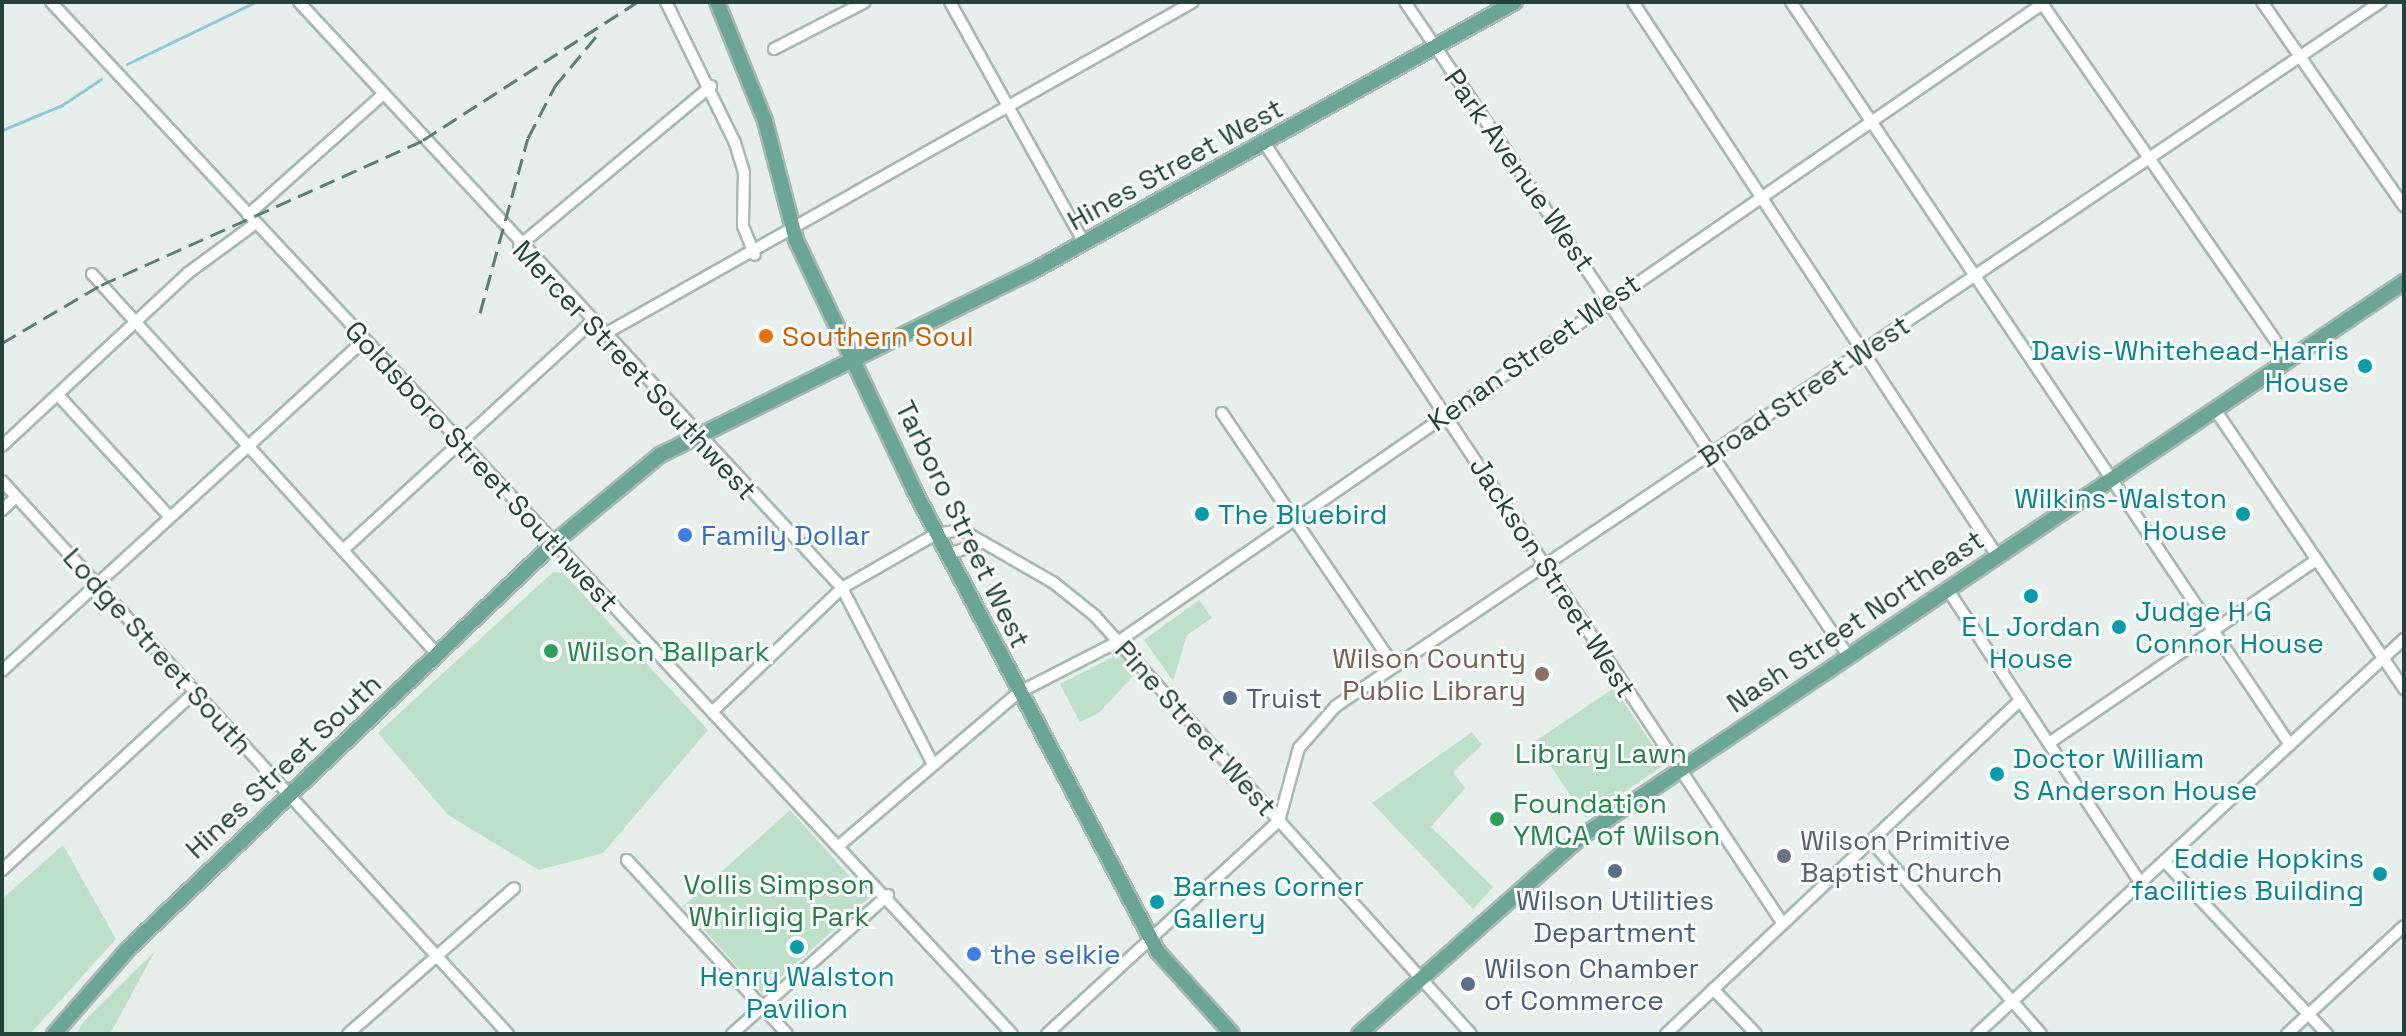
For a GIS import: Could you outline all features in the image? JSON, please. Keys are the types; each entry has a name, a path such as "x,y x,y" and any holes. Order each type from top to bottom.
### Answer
{"main road":[{"name":"Tarboro Street West","path":"717,2 765,121 793,233 936,534 1151,939 1232,1034"},
{"name":"Hines Street West","path":"694,433 853,361 1084,243 1437,50 1515,2"},
{"name":"Nash Street Northeast","path":"1359,1034 1538,869 2404,282"},
{"name":"Hines Street South","path":"54,1034 129,948 554,543 631,475 694,433"}],"street":[{"name":"Goldsboro Street Southwest","path":"51,2 554,543 841,844 1012,1034"},
{"name":"Mercer Street Southwest","path":"299,2 590,324 842,588 933,764"},
{"path":"666,2 711,86 744,172 743,226 755,255"},
{"path":"774,49 865,2"},
{"path":"950,2 1084,243"},
{"path":"603,335 755,255 1193,2"},
{"name":"Park Avenue West","path":"1405,2 1849,657"},
{"path":"1633,2 1998,557"},
{"path":"1791,2 2290,745"},
{"path":"2262,2 2404,206"},
{"name":"Broad Street West","path":"1279,821 1289,767 1312,729 1394,666 2381,2"},
{"path":"2043,3 2289,360"},
{"name":"Kenan Street West","path":"841,844 1018,693 1119,641 1294,522 1609,299 2043,3"},
{"path":"519,246 711,86"},
{"path":"2,446 252,219 381,96"},
{"name":"Jackson Street West","path":"1265,144 1783,924"},
{"path":"92,274 438,655"},
{"path":"343,550 590,324"},
{"path":"2,671 94,583 365,340"},
{"path":"58,395 169,516"},
{"path":"2216,411 2404,689"},
{"path":"1222,413 1394,666"},
{"name":"Lodge Street South","path":"2,481 508,1034"},
{"path":"2,510 16,497"},
{"name":"Pine Street West","path":"936,534 962,530 984,542 1064,590 1119,641 1471,1034"},
{"path":"713,711 842,588 936,534"},
{"path":"949,554 984,542"},
{"path":"2049,743 2316,560"},
{"path":"1948,590 2141,884"},
{"path":"1977,1034 2404,639"},
{"path":"2,870 195,692"},
{"path":"1666,1034 2021,700"},
{"path":"1047,1034 1279,821"},
{"path":"1871,841 2041,1034"},
{"path":"627,860 787,1034"},
{"path":"2164,861 2327,1034"},
{"path":"348,1034 514,888"},
{"path":"732,1034 888,895"},
{"path":"2287,1034 2404,926"},
{"path":"1713,989 1756,1034"}],"green space":[{"name":"Wilson Ballpark","path":"553,572 563,573 708,730 603,853 539,870 448,815 378,733"},
{"path":"1199,600 1212,618 1187,635 1173,681 1144,640"},
{"path":"1120,653 1134,675 1099,713 1080,722 1060,684"},
{"name":"Library Lawn","path":"1614,688 1665,764 1586,818 1534,742"},
{"path":"1472,732 1482,745 1453,772 1465,788 1431,827 1493,887 1473,909 1372,803"},
{"name":"Vollis Simpson Whirligig Park","path":"790,810 869,898 762,994 683,906"},
{"path":"63,845 116,939 30,1034 2,1034 2,899"},
{"path":"155,951 110,1034 76,1034 85,1020"}],"waterway":[{"path":"127,64 255,2"},
{"path":"2,130 62,105 101,79"}],"railway":[{"path":"2,343 101,285 423,140 637,2"},
{"path":"480,313 528,138 555,86 599,33"}],"place":[{"name":"Southern Soul","path":"766,336"},
{"name":"Davis-Whitehead-Harris House","path":"2365,366"},
{"name":"The Bluebird","path":"1202,514"},
{"name":"Wilkins-Walston House","path":"2243,514"},
{"name":"Family Dollar","path":"685,535"},
{"name":"E L Jordan House","path":"2031,596"},
{"name":"Judge H G Connor House","path":"2119,627"},
{"name":"Wilson Ballpark","path":"551,651"},
{"name":"Wilson County Public Library","path":"1542,674"},
{"name":"Truist","path":"1230,698"},
{"name":"Doctor William S Anderson House","path":"1997,774"},
{"name":"Foundation YMCA of Wilson","path":"1497,819"},
{"name":"Wilson Primitive Baptist Church","path":"1784,856"},
{"name":"Wilson Utilities Department","path":"1615,871"},
{"name":"Eddie Hopkins facilities Building","path":"2380,874"},
{"name":"Barnes Corner Gallery","path":"1157,902"},
{"name":"Henry Walston Pavilion","path":"797,947"},
{"name":"the selkie","path":"974,954"},
{"name":"Wilson Chamber of Commerce","path":"1468,984"}]}
